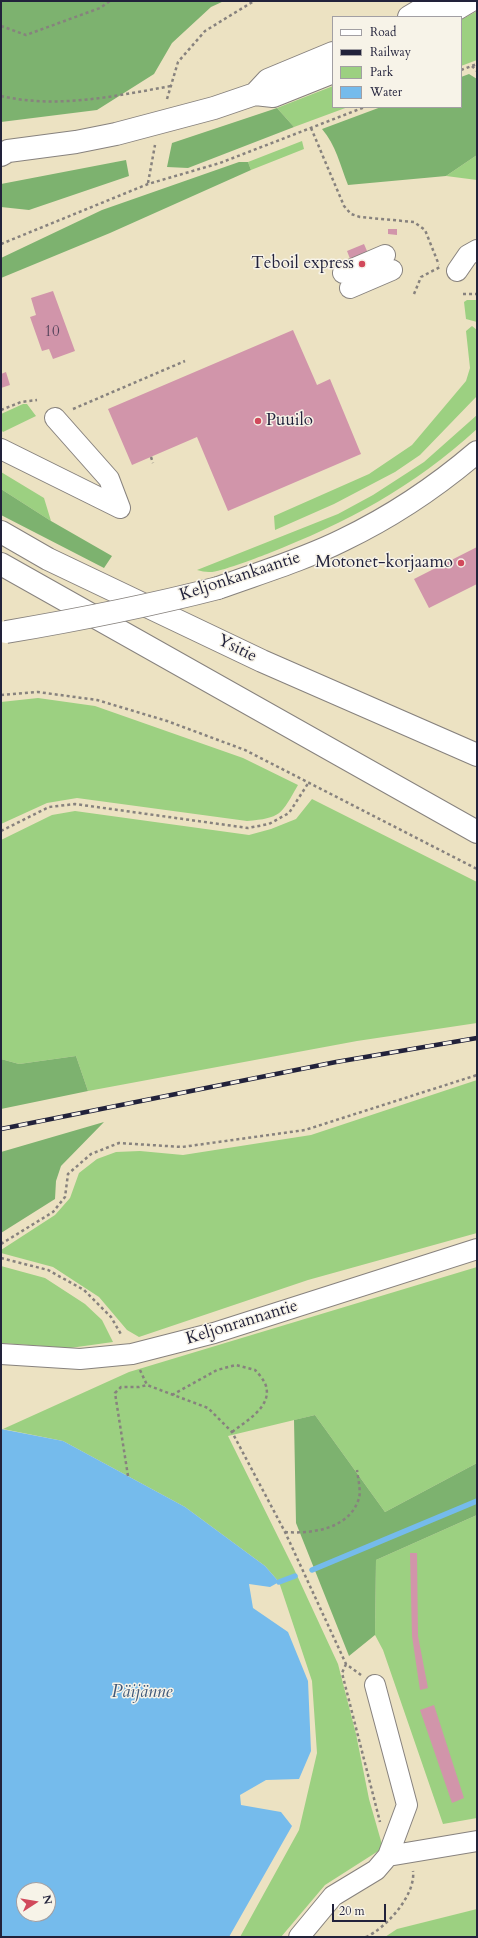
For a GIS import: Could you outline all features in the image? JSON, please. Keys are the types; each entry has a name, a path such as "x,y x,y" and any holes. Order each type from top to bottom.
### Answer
{"main road":[{"path":"411,16 436,1"},
{"path":"445,16 470,1"},
{"path":"255,94 268,80 332,53"},
{"path":"3,151 76,142 116,134 214,108 255,94 273,96 332,72"},
{"name":"Keljonkankaantie","path":"3,632 148,606 218,588 342,541 386,518 425,492 477,452"},
{"name":"Ysitie","path":"1,532 48,559 262,661 477,755"},
{"path":"1,564 477,832"}],"street":[{"path":"446,270 477,250"},
{"path":"346,281 388,263"},
{"path":"1,449 120,508 109,479 55,418"},
{"name":"Keljonrannantie","path":"1,1354 80,1359 132,1354 214,1333 477,1249"},
{"path":"299,1937 333,1896 376,1870 388,1856 407,1806 375,1685"},
{"path":"388,1856 477,1841"}],"path":[{"path":"1,26 26,35 100,8 110,1"},
{"path":"166,102 178,62 205,31 254,1"},
{"path":"462,70 477,64"},
{"path":"472,66 477,71"},
{"path":"1,96 21,101 96,100 171,86"},
{"path":"1,244 148,184 220,163 362,108"},
{"path":"311,128 344,206 351,214 360,217 414,222 425,230 446,270 421,277 414,294"},
{"path":"148,184 156,146"},
{"path":"463,294 477,294"},
{"path":"78,407 185,361"},
{"path":"1,410 21,402 37,400"},
{"path":"151,457 153,463"},
{"path":"1,695 38,692 97,700 167,721 245,750 477,870"},
{"path":"1,831 50,807 75,804 248,828 269,824 289,813 309,782"},
{"path":"1,1244 53,1212 65,1197 68,1174 91,1154 119,1142 182,1147 305,1130 477,1075"},
{"path":"1,1258 48,1270 84,1290 111,1317 147,1384 208,1408 232,1432 285,1532 346,1664 375,1685"},
{"path":"172,1395 217,1370 236,1365 255,1370 266,1385 266,1394 263,1404 258,1412 232,1432"},
{"path":"128,1476 115,1393 121,1387 139,1387 147,1384"},
{"path":"285,1532 305,1534 323,1530 348,1517 359,1497 357,1470"},
{"path":"346,1664 342,1673 381,1825"},
{"path":"366,1937 375,1933 403,1904 414,1877 411,1852"}],"green space":[{"path":"1,1 224,1 211,7 172,43 154,74 97,110 1,122"},
{"path":"477,11 477,60 462,66 462,19"},
{"path":"469,74 477,79 477,155 446,176 348,185 334,148 322,129 378,108 462,108 462,77"},
{"path":"332,86 332,108 345,108 294,127 277,108"},
{"path":"277,108 294,127 188,168 167,167 172,143"},
{"path":"302,141 304,149 251,170 248,162"},
{"path":"477,155 477,180 446,176"},
{"path":"126,160 129,176 29,210 1,207 1,184"},
{"path":"239,162 248,162 251,170 110,233 1,278 1,258 102,210"},
{"path":"467,300 477,300 477,322 466,319 464,302"},
{"path":"472,326 477,330 477,396 420,455 395,472 334,504 275,530 274,516 369,474 412,445 466,381 470,368 466,331"},
{"path":"23,404 27,404 36,416 3,432 1,430 1,414"},
{"path":"477,415 477,429 428,469 378,502 325,529 267,554 214,572 197,570 338,514 373,495 424,462"},
{"path":"1,472 44,498 51,521 1,489"},
{"path":"1,489 51,521 112,556 104,568 1,515"},
{"path":"38,698 95,706 243,758 298,785 288,803 279,813 274,816 258,820 247,821 77,798 47,803 1,824 1,702"},
{"path":"312,799 477,882 477,1023 357,1041 88,1091 76,1056 19,1064 1,1059 1,840 52,815 75,811 249,835 271,829 296,819"},
{"path":"76,1056 88,1091 1,1109 1,1059 19,1064"},
{"path":"477,1080 477,1233 308,1280 139,1337 127,1330 99,1297 53,1267 1,1253 1,1250 55,1215 70,1198 79,1173 97,1159 116,1152 140,1151 183,1155 311,1135"},
{"path":"104,1122 61,1166 56,1181 55,1199 1,1233 1,1152"},
{"path":"1,1266 45,1278 85,1304 102,1320 113,1342 70,1348 1,1343"},
{"path":"477,1267 477,1463 385,1512 315,1415 228,1436 294,1569 338,1664 356,1734 369,1799 383,1848 325,1885 281,1937 240,1937 299,1830 317,1753 312,1681 279,1582 265,1566 185,1507 63,1441 3,1429 129,1372"},
{"path":"315,1415 385,1512 477,1463 477,1515 376,1560 375,1635 349,1656 296,1523 294,1420"},
{"path":"477,1515 477,1818 443,1824 383,1650 375,1635 376,1560"},
{"path":"477,1909 477,1937 385,1937 397,1929"}],"water":[{"name":"Päijänne","path":"1,1429 63,1441 185,1507 265,1566 279,1582 270,1587 249,1584 253,1608 288,1632 308,1681 311,1751 299,1779 266,1780 240,1795 241,1805 281,1812 292,1826 229,1937 1,1937"}],"building":[{"path":"388,229 397,229 397,235 388,234"},
{"path":"364,244 379,279 361,287 347,251"},
{"path":"53,291 75,351 53,359 49,349 42,351 30,317 36,315 31,298"},
{"path":"293,330 317,385 330,379 361,454 228,511 197,437 132,465 108,409"},
{"path":"6,372 10,385 1,388 1,374"},
{"name":"Motonet-korjaamo","path":"477,547 477,584 429,608 414,579"},
{"path":"410,1553 417,1553 418,1636 428,1688 420,1690 412,1636"},
{"path":"434,1705 464,1798 452,1803 420,1710"}],"waterway":[{"path":"312,1570 477,1501"},
{"path":"279,1582 295,1576"}],"railway":[{"path":"1,1129 336,1062 477,1038"}],"place":[{"name":"Teboil express","path":"362,264"},
{"name":"Puuilo","path":"258,421"},
{"name":"Motonet-korjaamo","path":"461,563"}]}
